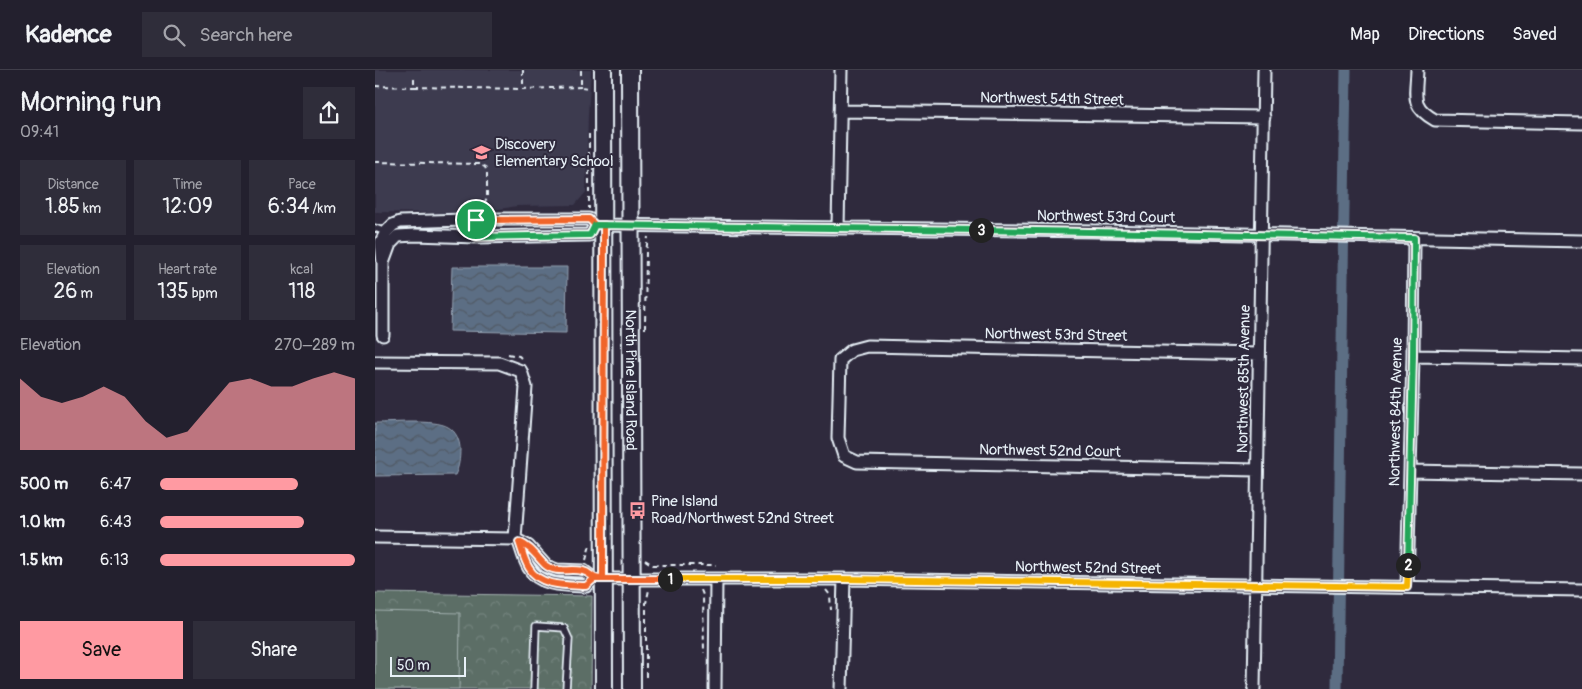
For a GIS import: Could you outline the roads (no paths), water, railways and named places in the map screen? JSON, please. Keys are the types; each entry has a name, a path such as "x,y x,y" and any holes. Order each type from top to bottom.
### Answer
{"main road":[{"name":"North Pine Island Road","path":"603,70 596,223 599,579 604,689"},
{"name":"North Pine Island Road","path":"629,70 631,689"}],"street":[{"path":"838,228 841,70"},
{"name":"Northwest 85th Avenue","path":"1254,689 1264,70"},
{"path":"1417,70 1416,103 1423,113 1435,120 1582,123"},
{"name":"Northwest 54th Street","path":"839,111 1264,117"},
{"name":"Northwest 53rd Court","path":"381,230 400,222 476,220 647,225 1101,231 1261,236 1582,241"},
{"path":"435,222 435,236"},
{"path":"383,335 379,289 383,263 390,244 398,236 590,235 596,223"},
{"path":"381,230 383,263"},
{"name":"Northwest 84th Avenue","path":"1407,587 1414,238"},
{"name":"Northwest 53rd Street","path":"845,456 838,438 840,360 852,350 867,346 1259,354"},
{"path":"1413,356 1582,359"},
{"path":"375,362 499,363 522,366 526,386 517,540 375,537"},
{"name":"Northwest 52nd Court","path":"845,456 857,462 1257,470"},
{"path":"1410,471 1582,474"},
{"name":"Northwest 52nd Street","path":"517,540 529,568 538,578 558,585 586,586 599,579 843,579 1582,590"},
{"path":"715,689 716,579"},
{"path":"841,689 843,579"}],"lane":[{"path":"534,689 536,626 563,628 569,639 566,689"}],"water":[{"path":"452,267 567,267 566,333 450,331"},
{"path":"424,422 448,427 457,436 460,446 459,463 455,475 375,476 375,423"}],"waterway":[{"path":"1337,689 1346,70"}],"place":[{"name":"Discovery Elementary School","path":"481,153"},
{"name":"Pine Island Road/Northwest 52nd Street","path":"637,510"}]}
